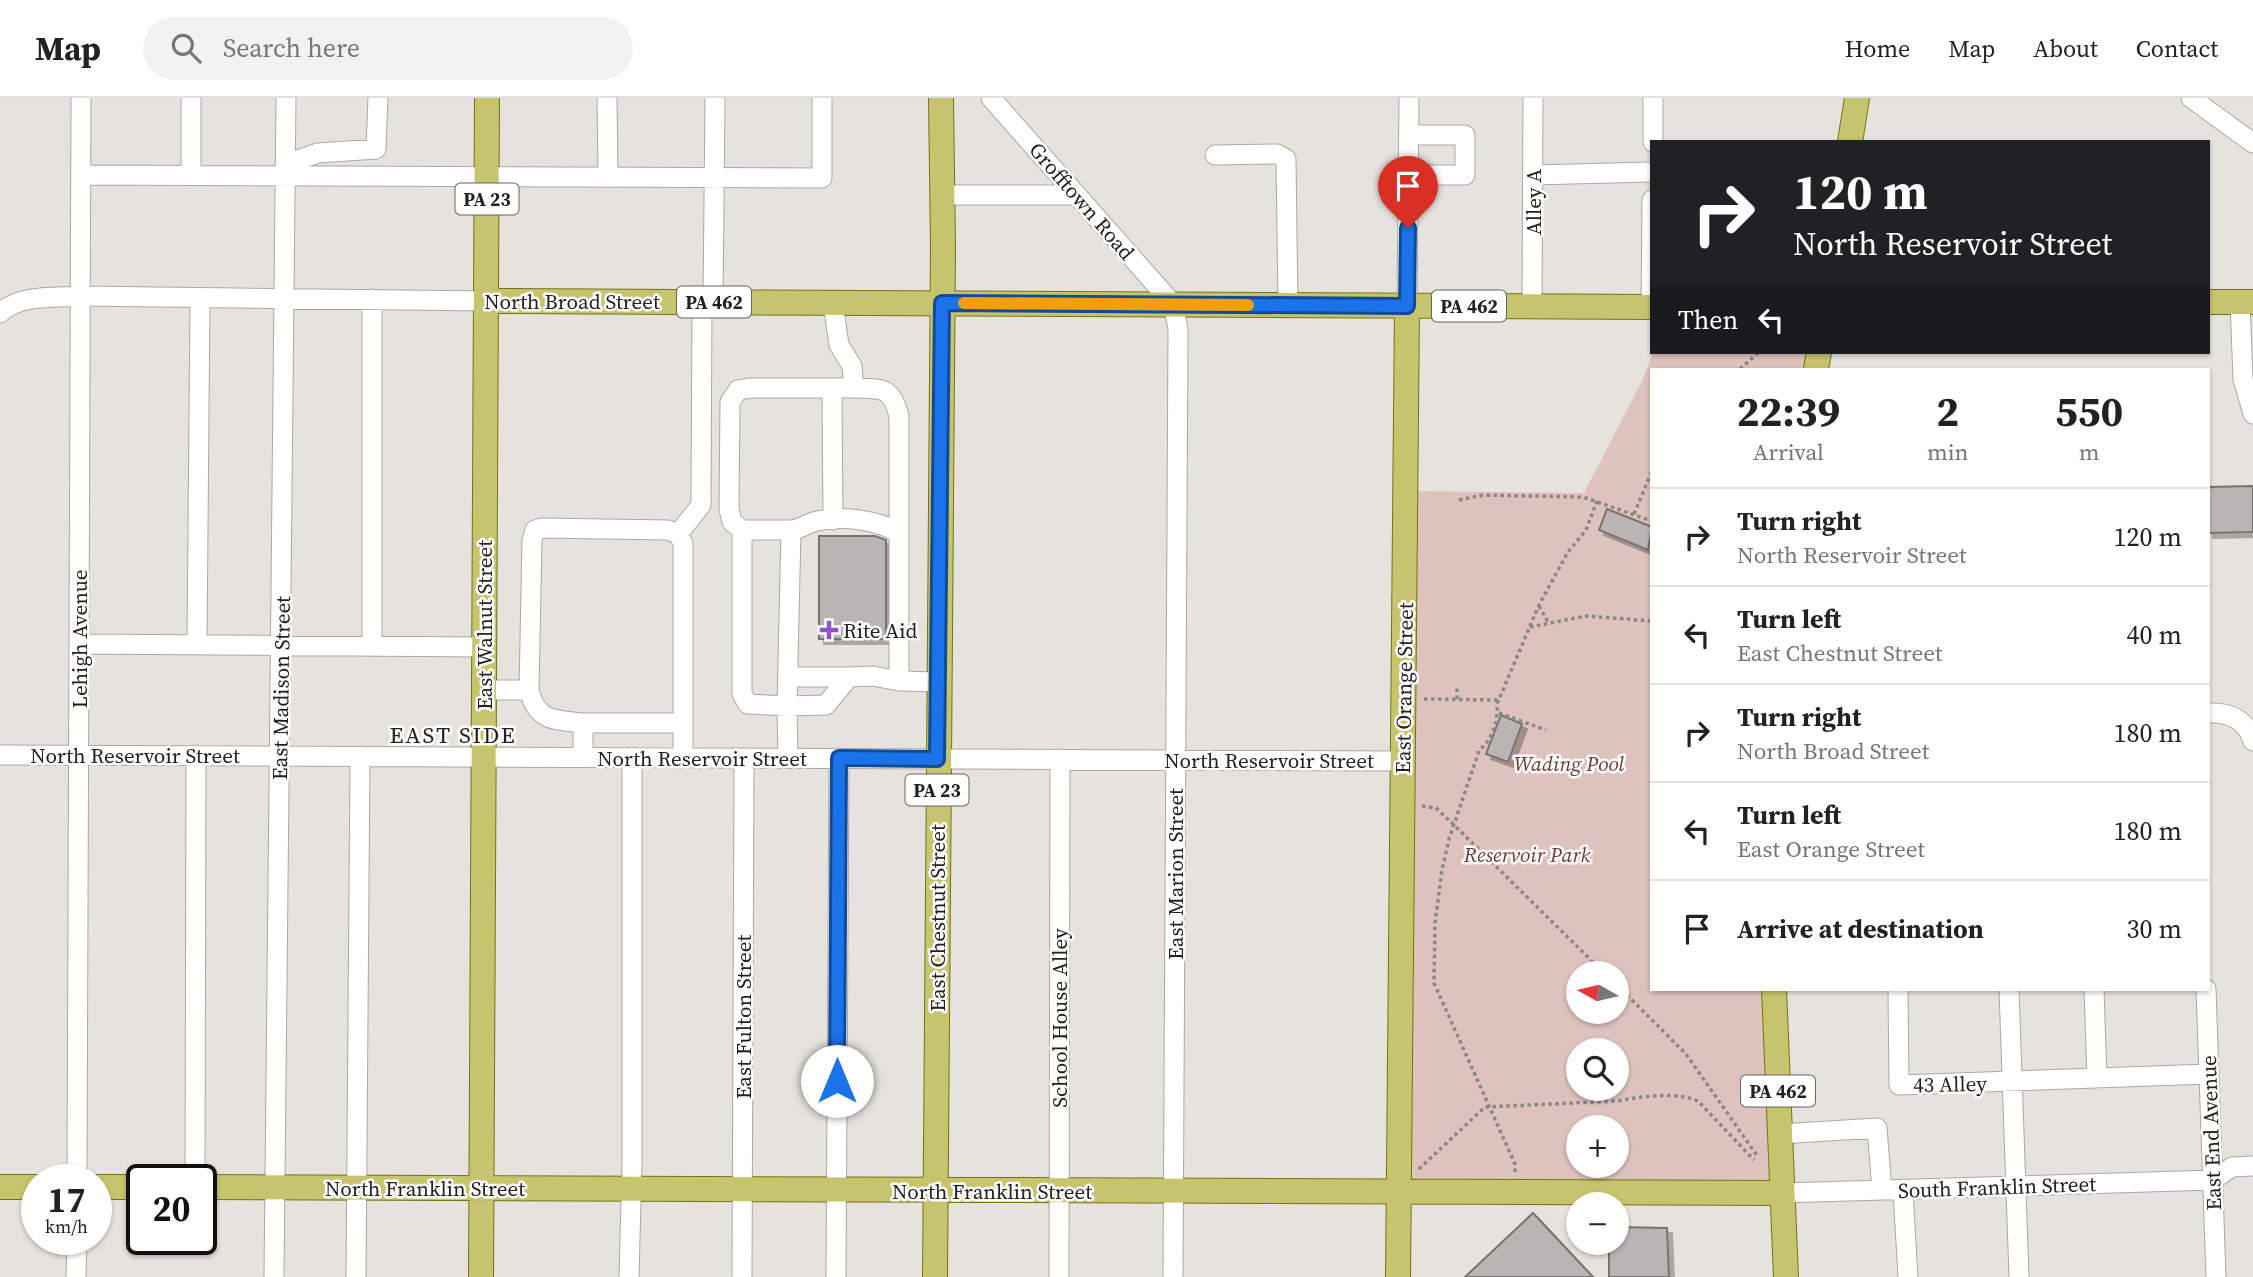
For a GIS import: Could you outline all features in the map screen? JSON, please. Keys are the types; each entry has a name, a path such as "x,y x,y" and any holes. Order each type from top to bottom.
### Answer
{"main road":[{"name":"East Walnut Street","path":"481,1277 487,98"},
{"name":"East Chestnut Street","path":"935,1277 943,194 941,98"},
{"path":"1850,140 1857,98"},
{"name":"North Broad Street","path":"486,300 1650,307"},
{"path":"2210,302 2247,302"},
{"name":"East Orange Street","path":"1398,1277 1407,306"},
{"name":"PA 462","path":"1774,991 1786,1277"},
{"path":"0,1187 21,1187"},
{"name":"North Franklin Street","path":"217,1187 1782,1193"}],"street":[{"name":"Lehigh Avenue","path":"77,1164 81,98"},
{"path":"191,98 191,175"},
{"name":"East Madison Street","path":"274,1277 286,98"},
{"path":"286,170 318,153 376,149 378,98"},
{"path":"607,98 608,176"},
{"path":"678,534 701,505 715,98"},
{"name":"Grofftown Road","path":"991,98 1173,304"},
{"name":"East Orange Street","path":"1407,306 1409,98"},
{"name":"Alley A","path":"1532,306 1533,98"},
{"path":"1653,98 1653,140"},
{"path":"2191,98 2253,143"},
{"path":"81,175 191,175 286,170 487,176 822,178 822,100"},
{"path":"1409,135 1465,135 1465,176 1409,175"},
{"path":"1215,155 1277,153 1286,159 1288,305"},
{"path":"1533,174 1650,172"},
{"path":"943,194 1076,195"},
{"name":"North Broad Street","path":"0,313 9,305 30,300 80,296 486,300"},
{"path":"197,645 200,298"},
{"path":"372,299 372,646"},
{"path":"2247,302 2249,391 2253,414"},
{"path":"833,303 839,345 852,366 854,388"},
{"name":"East Marion Street","path":"1173,304 1178,329 1173,1277"},
{"path":"832,388 833,520"},
{"path":"899,533 885,524 833,520 816,521 796,529 742,530 732,522 729,509 730,402 738,390 883,389 894,397 899,416 899,533 899,681"},
{"path":"788,758 788,677 796,529"},
{"path":"683,723 583,723 548,719 533,704 529,690 532,540 535,530 668,530 678,534 683,543 683,723 683,758"},
{"path":"742,530 742,694 748,704 826,705 849,677"},
{"path":"79,644 484,647"},
{"path":"788,677 873,676 899,681 938,682"},
{"path":"484,690 529,690"},
{"path":"2210,713 2234,716 2245,726 2253,741"},
{"path":"583,723 583,757"},
{"name":"North Reservoir Street","path":"0,755 1403,761"},
{"path":"195,1164 196,755"},
{"path":"356,1277 360,756"},
{"path":"629,1277 632,757"},
{"name":"East Fulton Street","path":"742,1277 744,758"},
{"path":"836,1277 839,758"},
{"name":"School House Alley","path":"1059,1277 1060,759"},
{"name":"43 Alley","path":"1898,991 1899,1085 2209,1074"},
{"path":"2009,991 2019,1277"},
{"path":"2094,991 2096,1079"},
{"name":"East End Avenue","path":"2206,991 2216,1277"},
{"path":"1780,1134 1877,1128 1882,1190"},
{"path":"2213,1180 2232,1167 2253,1166"},
{"name":"South Franklin Street","path":"1782,1193 2213,1180"},
{"path":"1903,1191 1908,1277"},
{"path":"76,1255 76,1277"}],"path":[{"path":"1741,368 1757,354"},
{"path":"1634,515 1650,476"},
{"path":"1458,500 1483,495 1583,497 1650,520"},
{"path":"1515,1164 1434,982 1435,923 1442,870 1453,824 1479,751 1488,743 1499,713 1499,700 1539,605 1567,552 1586,530 1597,501"},
{"path":"1539,605 1548,622"},
{"path":"1529,627 1586,616 1650,621"},
{"path":"1457,687 1457,699"},
{"path":"1404,698 1499,700"},
{"path":"1499,713 1546,730"},
{"path":"1423,807 1436,808 1592,961"},
{"path":"1629,997 1691,1060 1758,1157"},
{"path":"1424,1164 1489,1106 1617,1101 1638,1097 1688,1097 1698,1101 1754,1160"}],"green space":[{"name":"Reservoir Park","path":"1652,354 1819,354 1816,368 1650,368 1650,991 1774,991 1782,1193 1399,1192 1406,491 1584,493 1641,383"}],"building":[{"path":"2253,486 2253,532 2210,533 2210,487"},
{"path":"1607,509 1650,526 1648,550 1599,530"},
{"name":"Rite Aid","path":"819,536 875,536 886,540 886,639 819,639"},
{"path":"1501,715 1522,724 1508,762 1486,754"},
{"path":"1533,1213 1566,1248 1566,1255 1572,1255 1593,1277 1465,1277"},
{"path":"1629,1227 1667,1228 1669,1277 1609,1277 1609,1255 1629,1255"}],"slow traffic":[{"path":"964,303 1248,305"}],"place":[{"name":"Rite Aid","path":"829,630"}],"district":[{"name":"EAST SIDE","path":"453,735"}],"route":[{"path":"837,1081 839,758 937,759 942,303 1407,306 1408,228"}],"park label":[{"name":"Wading Pool","path":"1569,763"}]}
